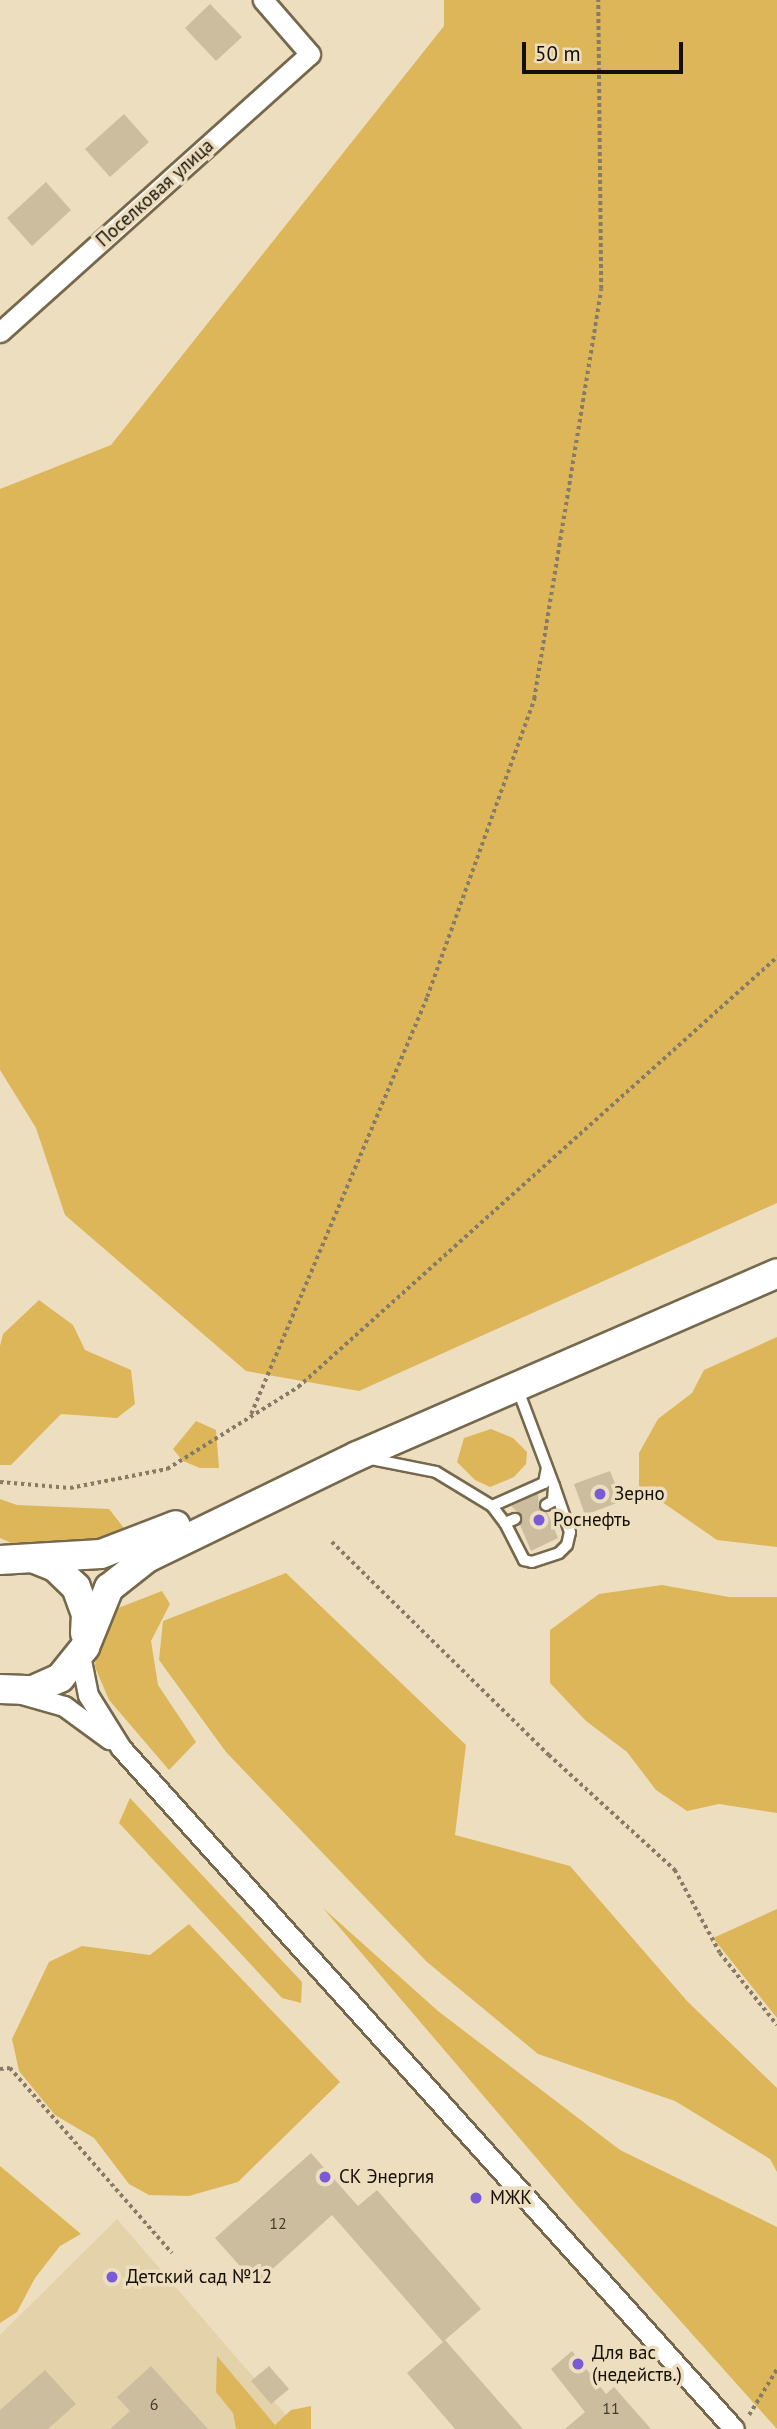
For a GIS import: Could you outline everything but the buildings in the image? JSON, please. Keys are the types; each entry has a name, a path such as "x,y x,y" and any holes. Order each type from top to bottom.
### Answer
{"main road":[{"path":"4,1691 52,1683 79,1655 99,1603 127,1572 279,1492 357,1456 518,1389 777,1273"},
{"path":"8,1557 101,1554 188,1520 279,1492"},
{"path":"8,1557 55,1567 76,1587 87,1624 79,1655"}],"street":[{"name":"Поселковая улица","path":"0,332 310,54 263,0"},
{"path":"79,1655 84,1688 121,1748 740,2424"},
{"path":"4,1691 64,1706 121,1748"}],"lane":[{"path":"357,1456 436,1472 492,1506 514,1544 531,1562 559,1553 570,1539 564,1512 518,1389"},
{"path":"492,1506 544,1483 547,1468"},
{"path":"546,1506 553,1500 554,1486"},
{"path":"552,1518 559,1499"},
{"path":"556,1530 563,1525 564,1512"},
{"path":"507,1528 515,1519"},
{"path":"507,1528 520,1534"},
{"path":"514,1544 525,1544"}],"path":[{"path":"251,1414 426,997 534,699 601,289 598,0"},
{"path":"0,1482 70,1488 167,1469 298,1387 777,957"},
{"path":"332,1542 549,1755 675,1870 720,1954 777,2025"},
{"path":"0,2069 10,2068 172,2253"},
{"path":"740,2424 777,2369"}],"shaded area":[{"path":"444,0 777,0 777,1203 359,1391 246,1371 65,1215 36,1128 0,1070 0,489 111,445 444,26"},
{"path":"39,1300 73,1325 85,1350 131,1370 135,1404 117,1418 61,1414 11,1465 0,1465 0,1346 3,1334"},
{"path":"777,1337 777,1547 717,1540 639,1486 639,1453 658,1419 692,1393 704,1370"},
{"path":"196,1421 216,1430 219,1468 200,1468 183,1461 173,1449"},
{"path":"491,1429 513,1438 527,1452 526,1464 514,1477 490,1487 475,1480 457,1462 464,1438"},
{"path":"0,1499 17,1505 109,1509 124,1528 93,1542 56,1547 11,1543 0,1538"},
{"path":"286,1573 466,1745 455,1835 570,1866 687,2001 777,2088 777,2172 770,2159 675,2101 538,2054 427,1962 226,1752 159,1660 163,1621"},
{"path":"662,1585 729,1597 777,1597 777,1813 719,1804 687,1811 656,1790 627,1752 586,1721 550,1683 550,1630 599,1594"},
{"path":"162,1591 170,1604 151,1641 158,1685 196,1742 169,1770 109,1700 95,1667 98,1635 118,1608"},
{"path":"130,1798 302,1982 301,2003 282,1998 119,1823"},
{"path":"323,1908 438,2011 620,2150 777,2227 777,2429 574,2202"},
{"path":"777,1909 777,2018 713,1938"},
{"path":"189,1924 340,2082 238,2182 189,2196 149,2195 129,2184 94,2138 55,2115 19,2071 12,2039 49,1962 82,1946 150,1955"},
{"path":"0,2166 81,2234 60,2246 35,2278 17,2312 0,2323"},
{"name":"Детский сад №12","path":"117,2219 298,2429 0,2429 0,2335"},
{"path":"217,2356 275,2425 291,2410 311,2406 311,2429 236,2429 233,2413 216,2392"}],"place":[{"name":"Зерно","path":"600,1494"},
{"name":"Роснефть","path":"539,1520"},
{"name":"СК Энергия","path":"325,2177"},
{"name":"МЖК","path":"476,2198"},
{"name":"Детский сад №12","path":"112,2277"},
{"name":"Для вас (недейств.)","path":"578,2364"}]}
